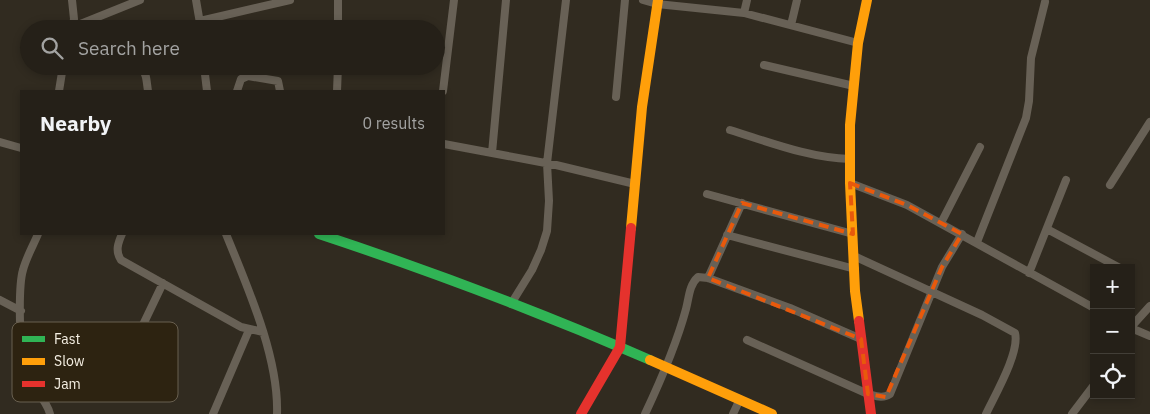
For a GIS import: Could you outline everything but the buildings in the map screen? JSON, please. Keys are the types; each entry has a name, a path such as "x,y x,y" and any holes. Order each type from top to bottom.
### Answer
{"street":[{"path":"72,0 74,20"},
{"path":"80,20 140,0"},
{"path":"196,0 199,20"},
{"path":"218,20 290,0"},
{"path":"338,0 338,20"},
{"path":"445,74 454,0"},
{"path":"492,153 506,0"},
{"path":"511,304 532,270 547,231 549,201 547,163 566,0"},
{"path":"616,97 625,0"},
{"path":"643,0 682,3 744,13 858,43"},
{"path":"744,13 747,0"},
{"path":"791,25 797,0"},
{"path":"866,0 858,43 850,125 850,183 855,291 871,414"},
{"path":"581,414 620,347 642,107 658,2"},
{"path":"976,242 1026,118 1032,58 1045,2"},
{"path":"764,65 854,86"},
{"path":"59,90 62,75"},
{"path":"146,75 148,90"},
{"path":"205,75 207,90"},
{"path":"337,90 338,75"},
{"path":"443,90 445,75"},
{"path":"238,90 241,79 248,76 278,81 280,90"},
{"path":"1110,186 1150,122"},
{"path":"730,130 774,144 834,158 850,159"},
{"path":"0,142 20,148"},
{"path":"445,144 547,163 635,184"},
{"path":"941,223 980,147"},
{"path":"1029,273 1066,180"},
{"path":"850,183 907,205 1090,306"},
{"path":"707,194 853,234"},
{"path":"708,278 742,203"},
{"path":"1047,229 1113,264"},
{"path":"747,340 868,394 882,397 890,394 942,267 962,234"},
{"path":"21,322 20,288 23,270 38,235"},
{"path":"122,235 117,248 121,260 241,327 263,332"},
{"path":"226,235 263,332 276,387 277,414"},
{"path":"323,235 352,243 407,263 570,325 772,414"},
{"path":"727,235 855,269"},
{"path":"854,256 982,314 1015,333 1016,344 1012,358 986,414"},
{"path":"644,414 667,367 691,287 698,277 708,278 790,308 861,339"},
{"path":"144,322 163,283"},
{"path":"0,300 21,311"},
{"path":"1135,323 1150,306"},
{"path":"213,414 249,330"},
{"path":"1135,330 1150,336"},
{"path":"1072,414 1090,390"},
{"path":"733,414 740,399"},
{"path":"44,402 50,414"}],"highlighted area":[{"path":"850,183 907,205 962,234 942,267 886,397 868,394 861,339 708,278 742,203 853,234"}],"traffic: fast":[{"path":"322,235 486,293 650,360"}],"traffic: slow":[{"path":"631,228 642,107 658,0"},
{"path":"859,321 855,291 850,183 850,125 858,43 867,0"},
{"path":"650,360 772,414"}],"traffic: jam":[{"path":"581,414 620,347 631,228"},
{"path":"859,321 871,414"}]}
